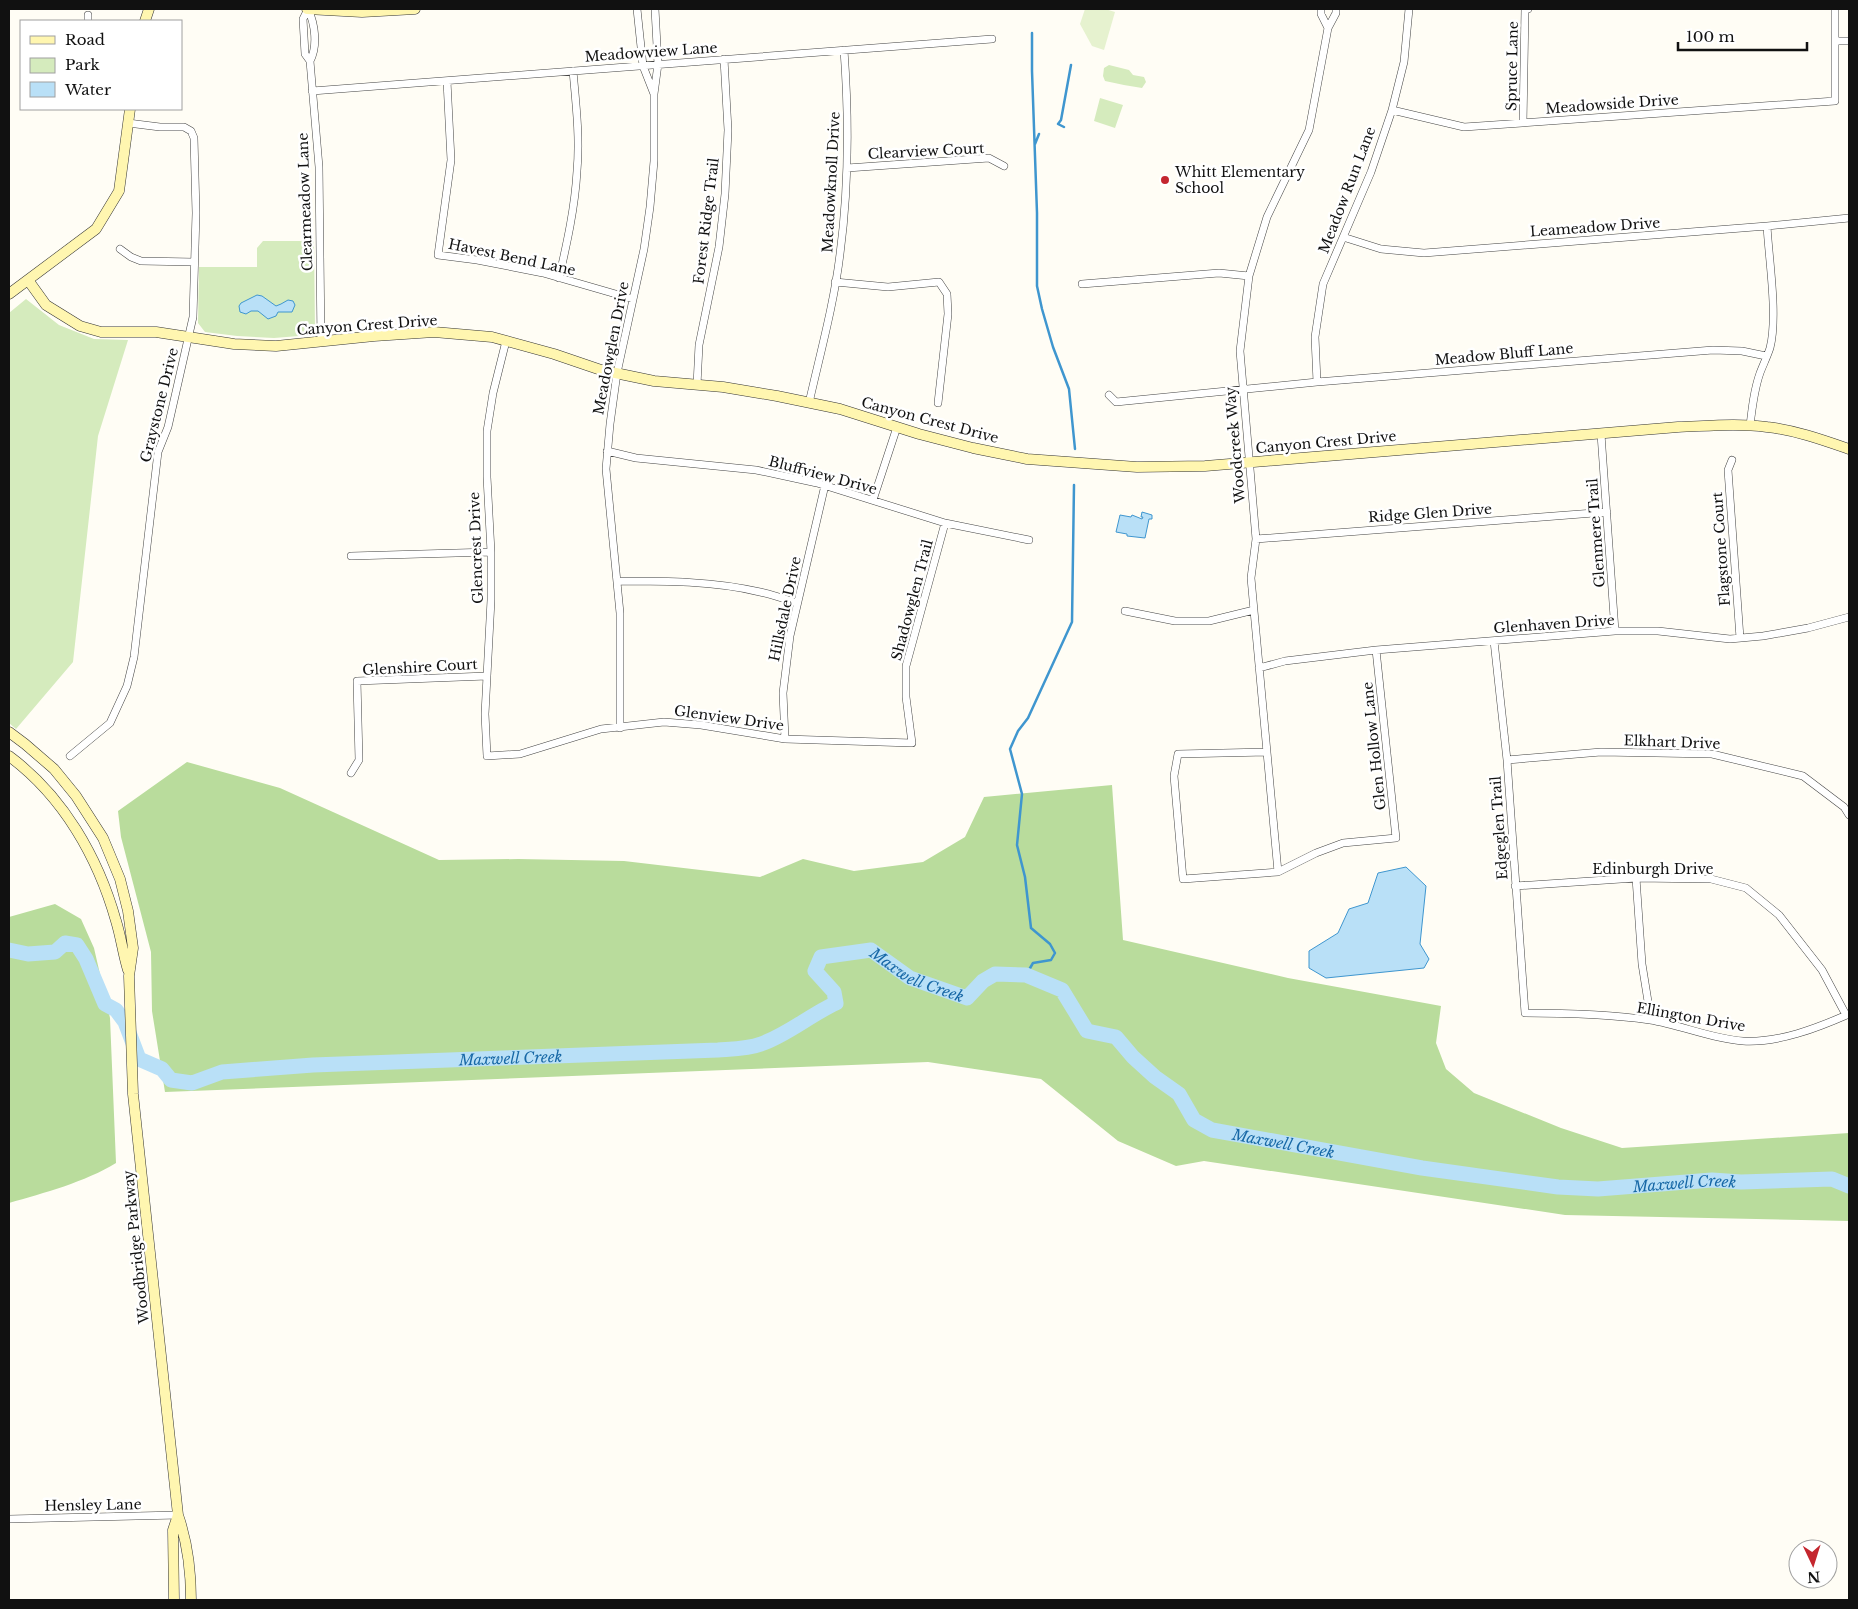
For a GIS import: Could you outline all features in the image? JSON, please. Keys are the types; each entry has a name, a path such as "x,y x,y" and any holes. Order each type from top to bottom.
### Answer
{"street":[{"path":"308,9 362,12 416,9"},
{"name":"Clearmeadow Lane","path":"308,9 313,20 314,53 310,61 319,167 321,342"},
{"name":"Meadowglen Drive","path":"637,9 643,66 654,94"},
{"name":"Meadowglen Drive","path":"620,728 621,667 618,581 606,469 617,373 644,249 652,188 654,94 658,64 654,9"},
{"path":"1321,9 1321,14 1328,28"},
{"name":"Woodcreek Way","path":"1278,872 1251,578 1256,539 1240,351 1249,276 1267,217 1309,130 1328,28 1336,13 1336,9"},
{"name":"Meadow Run Lane","path":"1317,382 1315,337 1324,284 1371,172 1392,110 1404,62 1409,9"},
{"name":"Spruce Lane","path":"1523,123 1526,9"},
{"path":"1835,9 1835,41 1849,41"},
{"name":"Meadowview Lane","path":"312,90 992,39"},
{"name":"Meadowside Drive","path":"1392,110 1464,127 1835,101 1835,41"},
{"name":"Meadowknoll Drive","path":"809,403 827,327 840,256 847,168 848,100 844,50"},
{"name":"Forest Ridge Trail","path":"697,385 699,345 719,247 725,194 728,130 724,59"},
{"path":"559,278 574,203 578,170 578,129 573,71"},
{"name":"Havest Bend Lane","path":"447,81 452,160 438,255 476,260 559,278 633,299"},
{"path":"9,294 96,229 119,191 130,110"},
{"name":"Graystone Drive","path":"70,756 110,723 127,686 134,657 158,452 168,427 193,317 194,138 191,131 184,127 160,127 128,123"},
{"name":"Clearview Court","path":"847,168 989,158 1004,166"},
{"name":"Leameadow Drive","path":"1344,237 1381,249 1424,253 1849,218"},
{"path":"1750,426 1754,395 1770,348 1773,297 1767,226"},
{"path":"120,250 141,261 194,262"},
{"path":"1082,284 1219,273 1249,276"},
{"name":"Canyon Crest Drive","path":"28,280 46,305 80,326 101,332 156,332 234,344 276,346 434,332 492,337 617,373 654,381 777,396 840,409 973,448 1027,459 1137,467 1205,466 1678,427 1732,425 1768,427 1816,437 1849,449"},
{"path":"835,282 888,287 939,282 947,294 948,314 938,403"},
{"name":"Glencrest Drive","path":"487,756 485,714 491,600 491,552 487,432 493,393 506,341"},
{"name":"Meadow Bluff Lane","path":"1109,395 1116,402 1317,382 1713,350 1742,351 1766,356"},
{"path":"872,500 897,427"},
{"name":"Glenmere Trail","path":"1602,434 1615,631"},
{"name":"Bluffview Drive","path":"608,451 636,458 756,470 825,486 945,523 1029,540"},
{"name":"Flagstone Court","path":"1732,460 1728,470 1740,638"},
{"name":"Hillsdale Drive","path":"785,739 783,693 785,665 825,486"},
{"name":"Ridge Glen Drive","path":"1256,539 1607,512"},
{"name":"Shadowglen Trail","path":"912,743 906,697 906,666 945,523"},
{"path":"351,556 491,552"},
{"path":"618,581 675,580 760,592 798,603"},
{"path":"1125,611 1175,621 1209,621 1254,610"},
{"name":"Glenhaven Drive","path":"1259,668 1285,661 1376,650 1615,631 1658,631 1740,638 1808,628 1849,617"},
{"name":"Edgeglen Trail","path":"1494,641 1507,760 1525,1013"},
{"name":"Glen Hollow Lane","path":"1278,872 1316,853 1343,843 1396,838 1376,650"},
{"name":"Glenshire Court","path":"351,773 359,760 357,681 487,676"},
{"name":"Glenview Drive","path":"487,756 520,754 601,729 664,722 701,725 785,739 912,743"},
{"name":"Woodbridge Parkway","path":"9,732 54,769 76,796 103,838 120,879 128,911 133,948 129,976 133,1094 178,1515 183,1529 192,1600"},
{"path":"1267,752 1178,754 1174,776 1183,879 1278,872"},
{"name":"Elkhart Drive","path":"1507,760 1601,752 1712,754 1804,776 1844,808 1849,815"},
{"name":"Woodbridge Parkway","path":"9,756 20,764 54,798 83,840 100,875 116,921 129,976"},
{"path":"1636,878 1642,964 1651,1020"},
{"name":"Edinburgh Drive","path":"1515,886 1636,878 1711,879 1746,888 1779,915 1822,970 1848,1015"},
{"name":"Ellington Drive","path":"1525,1013 1579,1013 1651,1020 1743,1041 1777,1038 1827,1024 1848,1015"},
{"name":"Woodbridge Parkway","path":"174,1600 173,1530 178,1515"},
{"name":"Hensley Lane","path":"9,1519 178,1515"}],"green space":[{"path":"1085,9 1105,9 1115,12 1104,50 1092,46 1080,24"},
{"path":"1109,65 1129,70 1133,75 1144,77 1146,82 1142,88 1105,81 1103,76 1104,68"},
{"path":"1100,98 1123,105 1115,128 1094,121"},
{"path":"263,241 314,241 315,330 311,335 274,338 205,332 198,323 199,267 257,267 257,248"},
{"path":"26,299 59,325 94,339 128,340 98,436 73,662 16,729 9,723 9,313"},
{"path":"187,762 280,788 439,860 624,861 760,877 803,859 854,871 923,862 965,837 984,797 1112,785 1123,940 1288,978 1441,1006 1436,1043 1446,1069 1474,1093 1561,1128 1622,1148 1849,1133 1849,1221 1565,1215 1204,1161 1176,1166 1118,1141 1041,1079 928,1062 165,1092 152,1011 151,952 121,837 118,811"},
{"path":"55,904 81,919 94,948 110,1018 116,1163 78,1181 9,1203 9,917"}],"water":[{"path":"257,295 262,296 276,306 288,300 293,301 295,305 292,312 278,312 276,316 268,319 258,311 251,311 246,314 240,312 239,306 241,303"},
{"path":"1142,512 1152,515 1152,519 1149,519 1145,538 1127,536 1127,534 1116,532 1120,515 1131,517 1132,515 1142,519"},
{"path":"1406,867 1426,886 1420,944 1429,959 1424,968 1326,978 1309,968 1309,951 1338,933 1349,909 1368,903 1378,873"}],"waterway":[{"path":"1032,33 1037,286 1053,347 1069,389 1075,449"},
{"path":"1064,127 1058,124 1061,120 1071,65"},
{"path":"1035,144 1039,134"},
{"path":"1026,975 1033,963 1051,960 1055,953 1050,944 1031,928 1025,877 1017,845 1022,794 1010,749 1018,731 1028,718 1072,622 1074,485"},
{"name":"Maxwell Creek","path":"9,950 28,954 55,952 65,943 77,945 86,959 105,1004 116,1010 125,1022 139,1059 162,1069 171,1080 192,1083 222,1072 313,1065 718,1050 751,1047 771,1040 836,1003 834,992 815,971 821,957 871,950 910,978 967,998 983,981 995,974 1026,975 1062,990 1087,1031 1116,1037 1133,1057 1155,1077 1179,1094 1194,1120 1212,1130 1422,1168 1558,1187 1598,1189 1712,1180 1741,1182 1832,1179 1849,1186"}],"place":[{"name":"Whitt Elementary School","path":"1165,180"}]}
